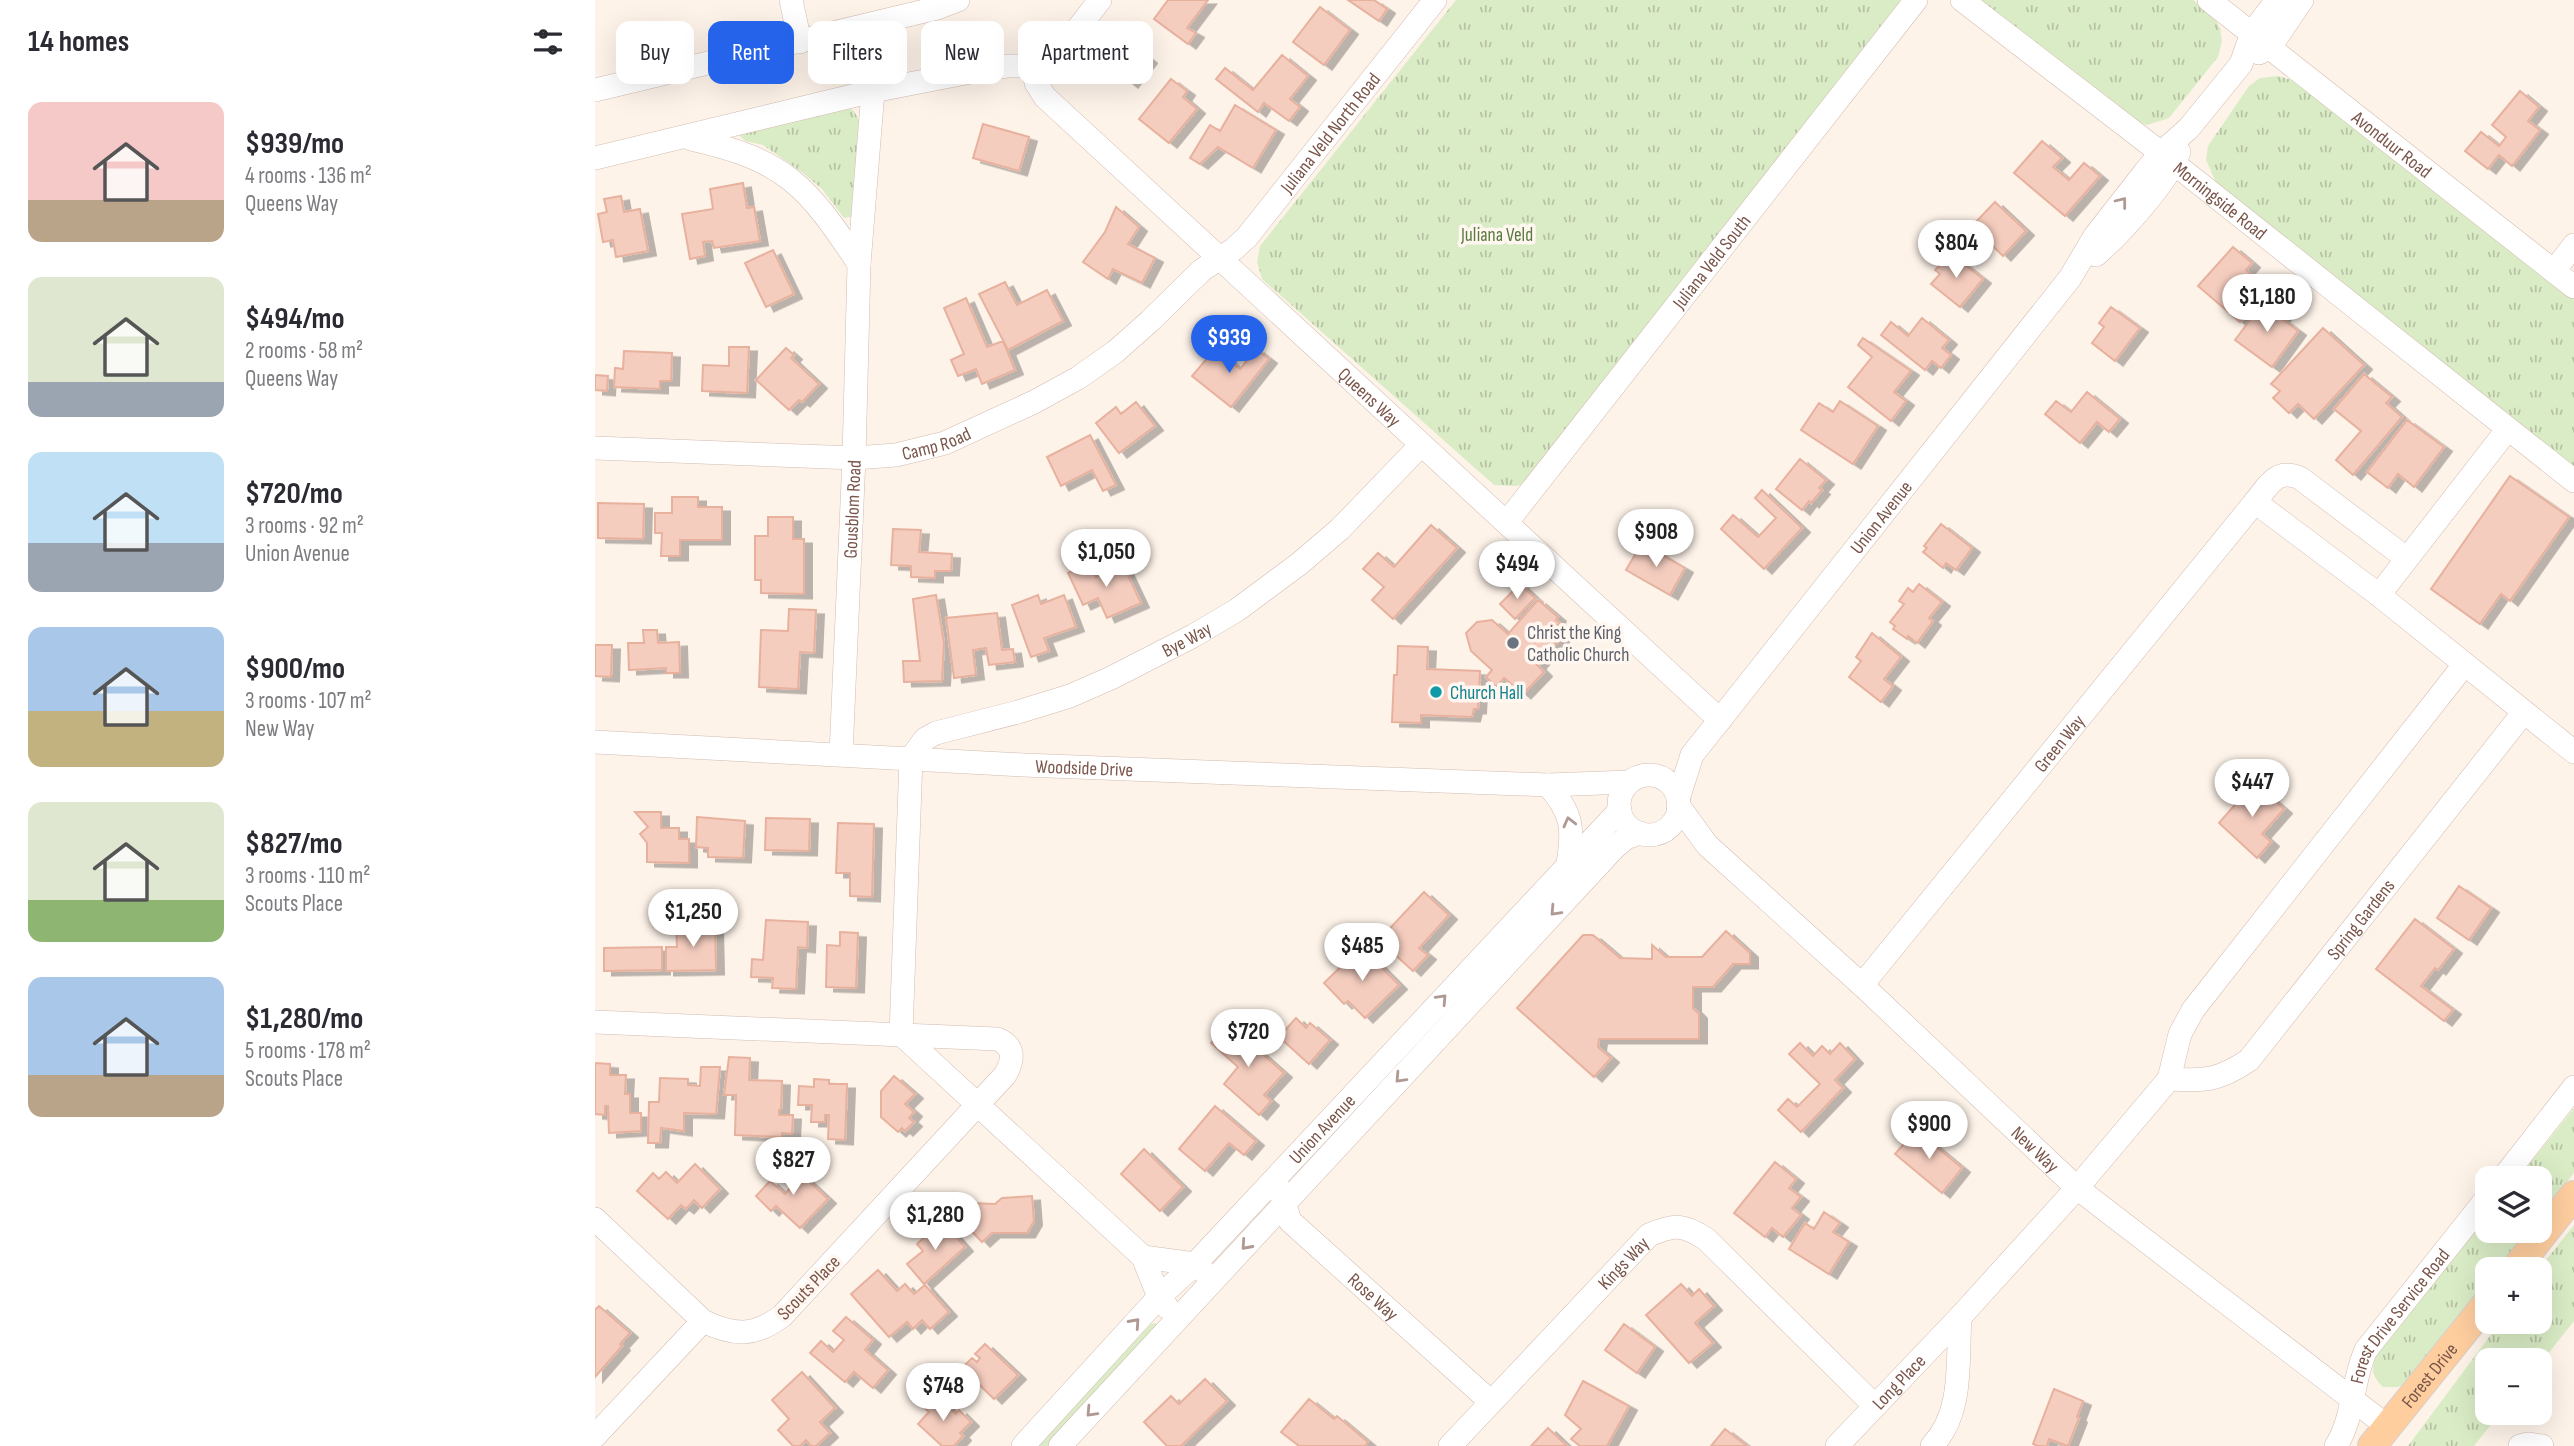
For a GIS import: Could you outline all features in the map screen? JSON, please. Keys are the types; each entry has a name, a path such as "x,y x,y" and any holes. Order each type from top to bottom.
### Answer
{"main road":[{"path":"2525,1257 2574,1195"},
{"name":"Forest Drive","path":"2380,1436 2475,1319"}],"street":[{"path":"791,0 800,42"},
{"path":"595,90 800,42 937,8 958,0"},
{"path":"1084,21 1100,0"},
{"name":"Juliana Veld North Road","path":"1220,258 1247,237 1435,0"},
{"name":"Juliana Veld South","path":"1507,522 1916,0"},
{"name":"Morningside Road","path":"1962,0 2168,158 2574,481"},
{"name":"Avonduur Road","path":"2210,0 2574,287"},
{"path":"2261,40 2277,0"},
{"path":"2261,40 2302,0"},
{"name":"Union Avenue","path":"1678,802 1692,755 2070,278 2095,236 2168,158 2261,40"},
{"path":"595,158 873,92 986,69 1018,66"},
{"name":"Queens Way","path":"1037,84 1045,97 1420,446 1507,522 1720,720"},
{"name":"Gousblom Road","path":"841,754 854,458 859,264 873,92"},
{"path":"684,137 723,146 763,161 797,183 826,214 859,264"},
{"path":"2554,271 2574,245"},
{"name":"Camp Road","path":"595,448 854,458 896,455 945,443 1034,402 1078,378 1115,352 1202,270 1220,258"},
{"path":"2379,595 2507,429"},
{"name":"Bye Way","path":"911,758 925,739 936,733 1070,696 1123,672 1237,610 1299,564 1340,529 1420,446"},
{"name":"Green Way","path":"1862,985 2271,482 2280,475 2291,474 2300,478 2406,558"},
{"path":"2255,502 2379,595 2574,752"},
{"path":"2077,1188 2169,1079 2180,1034 2193,1010 2464,665"},
{"name":"Spring Gardens","path":"2169,1079 2203,1081 2229,1074 2249,1060 2524,712"},
{"name":"Woodside Drive","path":"595,742 1023,765 1548,785 1629,782"},
{"name":"Union Avenue","path":"1655,775 1692,755"},
{"path":"911,758 901,1034 1143,1256 1159,1297 1177,1320"},
{"path":"1655,775 1672,786 1678,802 1676,817 1668,827 1655,834 1640,833 1627,826 1619,807 1622,791 1629,782 1641,776 1655,775"},
{"path":"1548,785 1559,798 1570,820 1576,872"},
{"name":"Woodside Drive","path":"1575,785 1619,807"},
{"name":"New Way","path":"1678,802 1707,845 1862,985 2077,1188 2351,1397 2380,1436"},
{"name":"Union Avenue","path":"1060,1446 1285,1203 1484,971 1576,872 1619,807"},
{"name":"New Way","path":"1668,827 1707,845"},
{"name":"Union Avenue","path":"1576,872 1620,842 1640,833"},
{"name":"Union Avenue","path":"1023,1446 1159,1297 1195,1264 1275,1178 1484,971"},
{"name":"Scouts Place","path":"595,1022 997,1039 1008,1045 1012,1053 1011,1065 978,1103 782,1316 767,1328 747,1332 724,1331 703,1321 595,1219"},
{"path":"2512,1166 2574,1087"},
{"name":"Rose Way","path":"1275,1178 1290,1221 1491,1402"},
{"name":"Long Place","path":"1837,1446 1960,1317 2077,1188"},
{"name":"Forest Drive Service Road","path":"2336,1446 2343,1432 2360,1362 2366,1349 2475,1213"},
{"name":"Kings Way","path":"1450,1446 1649,1235 1669,1226 1689,1228 1706,1240 1874,1405"},
{"path":"1143,1256 1195,1264 1213,1281"},
{"name":"Long Place","path":"1932,1446 1948,1427 1955,1407 1960,1317"},
{"path":"595,1436 703,1321"},
{"path":"2520,1446 2542,1446"}],"green space":[{"name":"Juliana Veld","path":"1456,0 1900,0 1899,5 1530,483 1516,486 1494,485 1262,279 1257,262 1260,246"},
{"path":"1979,0 2193,0 2212,14 2220,28 2222,41 2218,57 2169,118 2147,125 2132,120"},
{"path":"2278,76 2295,81 2574,296 2574,466 2219,189 2206,160 2208,146 2249,86 2260,78"},
{"path":"847,107 854,111 859,120 851,217 844,218 822,189 803,173 763,145 745,141 738,134"},
{"path":"2574,1108 2574,1173 2552,1201 2552,1166 2528,1166"},
{"path":"2574,1225 2574,1321 2552,1349 2481,1348 2491,1334 2552,1334 2552,1257 2549,1257"},
{"path":"2475,1231 2475,1243 2518,1243 2507,1257 2475,1257 2475,1298 2408,1382 2398,1387 2383,1387 2373,1370 2377,1351"},
{"path":"1156,1323 1158,1328 1049,1446 1038,1446 1151,1324"},
{"path":"2475,1356 2475,1425 2491,1425 2474,1446 2408,1446"}],"building":[{"path":"1168,0 1208,0 1187,28 1196,33 1188,44 1154,19"},
{"path":"1348,0 1374,0 1387,9 1379,21"},
{"path":"1320,7 1350,30 1324,65 1293,42"},
{"path":"1282,55 1308,76 1290,99 1300,107 1289,121 1264,103 1258,112 1216,79 1225,68 1253,90"},
{"path":"1171,79 1187,91 1183,97 1197,109 1169,143 1139,119"},
{"path":"2520,91 2539,107 2528,121 2540,130 2512,166 2499,155 2488,169 2465,151 2481,132 2499,146 2506,137 2492,125"},
{"path":"1235,105 1276,130 1253,168 1218,147 1200,164 1190,158 1210,125 1220,131"},
{"path":"983,124 1029,137 1019,171 973,158"},
{"path":"2042,141 2062,158 2053,167 2069,180 2084,163 2100,176 2065,216 2014,173"},
{"path":"743,183 747,208 754,207 760,241 714,248 712,241 703,242 705,256 690,259 682,214 713,209 710,189"},
{"path":"621,196 624,212 640,209 648,251 616,257 613,240 603,242 598,214 607,212 604,199"},
{"path":"1995,202 2026,231 2003,256 1972,226"},
{"path":"1116,207 1139,227 1128,244 1155,258 1142,283 1113,269 1108,279 1083,262 1105,232"},
{"path":"2233,247 2252,263 2246,270 2269,290 2240,322 2198,286"},
{"path":"773,250 794,294 766,307 745,263"},
{"path":"1951,254 1983,279 1960,307 1931,284 1940,274 1935,270"},
{"path":"1005,282 1017,305 1047,290 1063,321 1008,350 979,294"},
{"path":"966,298 987,347 1003,341 1015,370 982,384 976,369 958,376 951,360 964,354 944,308"},
{"path":"2266,299 2285,313 2281,318 2298,331 2272,367 2235,340"},
{"path":"2111,307 2140,328 2115,361 2092,343 2104,327 2099,323"},
{"path":"1922,318 1949,340 1942,348 1951,355 1941,368 1932,361 1925,370 1881,335 1891,322 1908,336"},
{"path":"2323,328 2364,365 2314,419 2298,404 2289,413 2273,398 2280,391 2271,384"},
{"path":"1863,338 1911,371 1894,392 1906,401 1891,421 1848,387 1872,357 1858,345"},
{"path":"729,347 749,347 747,393 702,391 703,365 729,366"},
{"path":"786,348 794,355 791,358 819,384 802,402 799,400 789,410 756,380"},
{"path":"1215,349 1240,369 1256,349 1269,359 1231,407 1192,376"},
{"path":"624,351 672,353 671,381 660,381 660,389 614,387 615,368 623,369"},
{"path":"2364,374 2392,397 2386,403 2402,417 2353,475 2336,460 2361,431 2334,409"},
{"path":"595,375 608,376 607,391 595,390"},
{"path":"2087,392 2120,419 2109,432 2097,422 2080,443 2045,414 2056,401 2071,412"},
{"path":"1840,401 1878,426 1853,464 1801,430 1819,403 1833,412"},
{"path":"1136,402 1155,426 1119,453 1096,423 1116,407 1121,414"},
{"path":"2407,420 2444,447 2414,487 2398,474 2388,488 2367,472"},
{"path":"1090,435 1116,485 1103,491 1092,470 1061,486 1047,457"},
{"path":"1800,459 1826,480 1819,488 1822,490 1802,510 1776,489"},
{"path":"2510,476 2569,517 2510,601 2501,594 2480,624 2431,589"},
{"path":"1762,490 1802,528 1764,569 1721,529 1733,515 1758,537 1776,518 1755,498"},
{"path":"672,497 698,497 698,507 722,507 722,540 680,540 680,556 661,556 662,533 655,533 655,513 672,513"},
{"path":"598,503 644,504 643,539 598,538"},
{"path":"768,517 793,517 793,539 804,539 804,594 761,593 761,580 755,580 755,536 768,536"},
{"path":"1941,524 1972,548 1956,570 1946,563 1943,568 1923,552 1927,548 1924,546"},
{"path":"1431,525 1457,548 1393,619 1372,600 1384,587 1363,569 1378,553 1394,567"},
{"path":"893,529 921,530 919,552 952,554 951,571 935,571 935,578 911,577 911,566 891,565"},
{"path":"1642,543 1685,568 1670,595 1626,570"},
{"path":"1089,563 1096,577 1123,565 1141,603 1107,618 1098,598 1083,605 1068,573"},
{"path":"1520,584 1535,598 1515,619 1500,604"},
{"path":"1919,584 1942,602 1929,618 1933,621 1917,643 1893,629 1895,626 1890,622 1904,604 1899,601 1908,588 1913,592"},
{"path":"936,595 944,643 942,681 904,682 903,661 920,661 913,599"},
{"path":"1038,595 1041,604 1064,595 1076,627 1044,638 1049,651 1031,657 1012,605"},
{"name":"Christ the King Catholic Church","path":"1538,600 1558,617 1558,625 1566,632 1537,665 1544,672 1523,694 1504,678 1496,687 1486,677 1492,670 1471,651 1466,633 1477,622 1492,620 1508,634"},
{"path":"789,609 816,610 814,653 800,652 798,689 759,687 761,630 788,631"},
{"path":"997,613 1002,650 1013,649 1015,662 989,665 986,648 973,650 976,675 954,678 946,618"},
{"path":"643,630 657,630 658,643 679,642 680,673 666,673 666,668 629,670 628,643 644,643"},
{"path":"1872,633 1901,657 1884,679 1893,686 1881,702 1849,677 1861,661 1856,657"},
{"path":"595,645 612,645 611,677 595,676"},
{"name":"Church Hall","path":"1398,646 1428,647 1427,669 1480,671 1478,709 1474,709 1472,717 1421,715 1421,723 1392,722"},
{"path":"2254,783 2284,809 2262,834 2271,842 2257,858 2219,823"},
{"path":"635,812 661,812 661,828 679,828 679,839 689,839 689,863 647,862 647,843 640,834 648,827"},
{"path":"697,817 745,821 743,858 708,857 708,848 696,847"},
{"path":"766,818 810,819 809,851 765,850"},
{"path":"838,823 874,824 872,897 850,896 850,873 836,873"},
{"path":"2459,886 2491,908 2469,940 2437,918"},
{"path":"1424,892 1449,915 1419,948 1428,955 1413,971 1379,940"},
{"path":"2415,919 2454,949 2421,986 2453,1010 2444,1021 2376,969"},
{"path":"766,920 808,922 807,948 798,947 796,989 772,988 773,978 751,977 752,959 763,960"},
{"path":"715,924 716,970 666,971 666,947 677,947 676,925"},
{"path":"1726,931 1750,953 1750,964 1733,964 1713,987 1693,987 1693,1008 1699,1014 1699,1039 1599,1039 1598,1047 1611,1058 1594,1077 1517,1008 1583,935 1593,935 1620,958 1652,959 1652,945 1666,957 1702,957"},
{"path":"840,932 858,933 856,988 826,987 827,945 840,946"},
{"path":"662,947 662,970 604,971 604,948"},
{"path":"1361,947 1399,985 1365,1018 1348,1001 1344,1004 1324,983"},
{"path":"1296,1018 1306,1028 1310,1023 1330,1040 1309,1064 1279,1037"},
{"path":"1228,1024 1284,1073 1264,1095 1271,1101 1259,1115 1224,1084 1238,1067 1211,1043"},
{"path":"1800,1043 1813,1056 1822,1046 1830,1054 1840,1043 1855,1059 1835,1080 1843,1088 1801,1132 1778,1110 1788,1099 1797,1107 1820,1084 1789,1054"},
{"path":"729,1057 750,1058 749,1080 782,1081 779,1115 793,1115 792,1134 782,1133 782,1137 735,1135 736,1095 724,1095"},
{"path":"595,1063 610,1064 610,1075 626,1075 625,1094 630,1094 630,1113 641,1113 641,1131 609,1133 608,1106 605,1106 605,1115 595,1114"},
{"path":"701,1067 720,1067 716,1114 684,1113 684,1131 661,1128 660,1143 648,1143 649,1102 659,1102 660,1078 688,1079 688,1085 700,1086"},
{"path":"894,1076 915,1094 905,1104 914,1112 909,1118 914,1122 905,1131 902,1128 898,1132 881,1117 881,1091"},
{"path":"814,1079 829,1080 829,1084 847,1084 845,1140 828,1139 829,1115 825,1115 825,1122 811,1122 812,1105 798,1105 799,1086 814,1087"},
{"path":"1215,1106 1256,1141 1244,1155 1229,1143 1205,1171 1179,1149"},
{"path":"1916,1130 1962,1168 1942,1193 1895,1154"},
{"path":"1144,1149 1183,1187 1160,1211 1121,1174"},
{"path":"1775,1162 1796,1179 1789,1188 1801,1197 1792,1208 1801,1215 1783,1237 1772,1228 1765,1237 1734,1213"},
{"path":"789,1163 828,1199 800,1228 776,1206 771,1211 756,1196 770,1181 785,1194 791,1187 778,1175"},
{"path":"695,1164 720,1189 702,1208 694,1200 686,1209 681,1205 668,1219 637,1191 653,1173 659,1179 666,1172 677,1183"},
{"path":"1032,1196 1034,1221 1027,1233 992,1233 982,1242 958,1217 972,1203 995,1204 1002,1198"},
{"path":"1824,1212 1840,1223 1833,1232 1849,1242 1829,1274 1789,1249 1805,1223 1814,1229"},
{"path":"942,1221 965,1247 924,1284 907,1264 923,1251 917,1244"},
{"path":"878,1270 897,1291 905,1284 914,1294 925,1285 949,1312 930,1329 922,1320 913,1329 907,1322 889,1337 851,1294"},
{"path":"1681,1284 1692,1296 1699,1289 1714,1306 1695,1323 1713,1343 1689,1363 1646,1315"},
{"path":"599,1306 630,1333 595,1377 595,1310"},
{"path":"846,1317 873,1340 865,1350 888,1370 873,1388 854,1372 845,1382 810,1353 821,1341 833,1352 844,1340 833,1331"},
{"path":"1624,1324 1655,1347 1637,1373 1605,1350"},
{"path":"985,1344 1018,1375 994,1399 962,1368 972,1358 977,1362 980,1358 975,1354"},
{"path":"802,1372 835,1408 820,1422 830,1433 816,1446 811,1446 806,1440 800,1446 793,1446 778,1430 789,1419 772,1400"},
{"path":"1205,1379 1227,1401 1181,1446 1167,1446 1144,1422 1171,1396 1179,1404"},
{"path":"1583,1381 1629,1406 1607,1446 1580,1446 1571,1439 1581,1429 1565,1415"},
{"path":"2054,1389 2083,1401 2077,1417 2079,1418 2068,1446 2049,1439 2047,1446 2038,1446 2033,1444"},
{"path":"934,1394 956,1414 959,1410 971,1422 960,1433 963,1436 954,1446 942,1446 918,1424 929,1412 923,1407"},
{"path":"1309,1399 1334,1419 1337,1416 1368,1442 1365,1446 1299,1446 1281,1432"},
{"path":"1548,1428 1567,1446 1531,1446"},
{"path":"1725,1429 1747,1446 1711,1446"}],"place":[{"name":"Christ the King Catholic Church","path":"1513,643"},
{"name":"Church Hall","path":"1436,692"}]}
